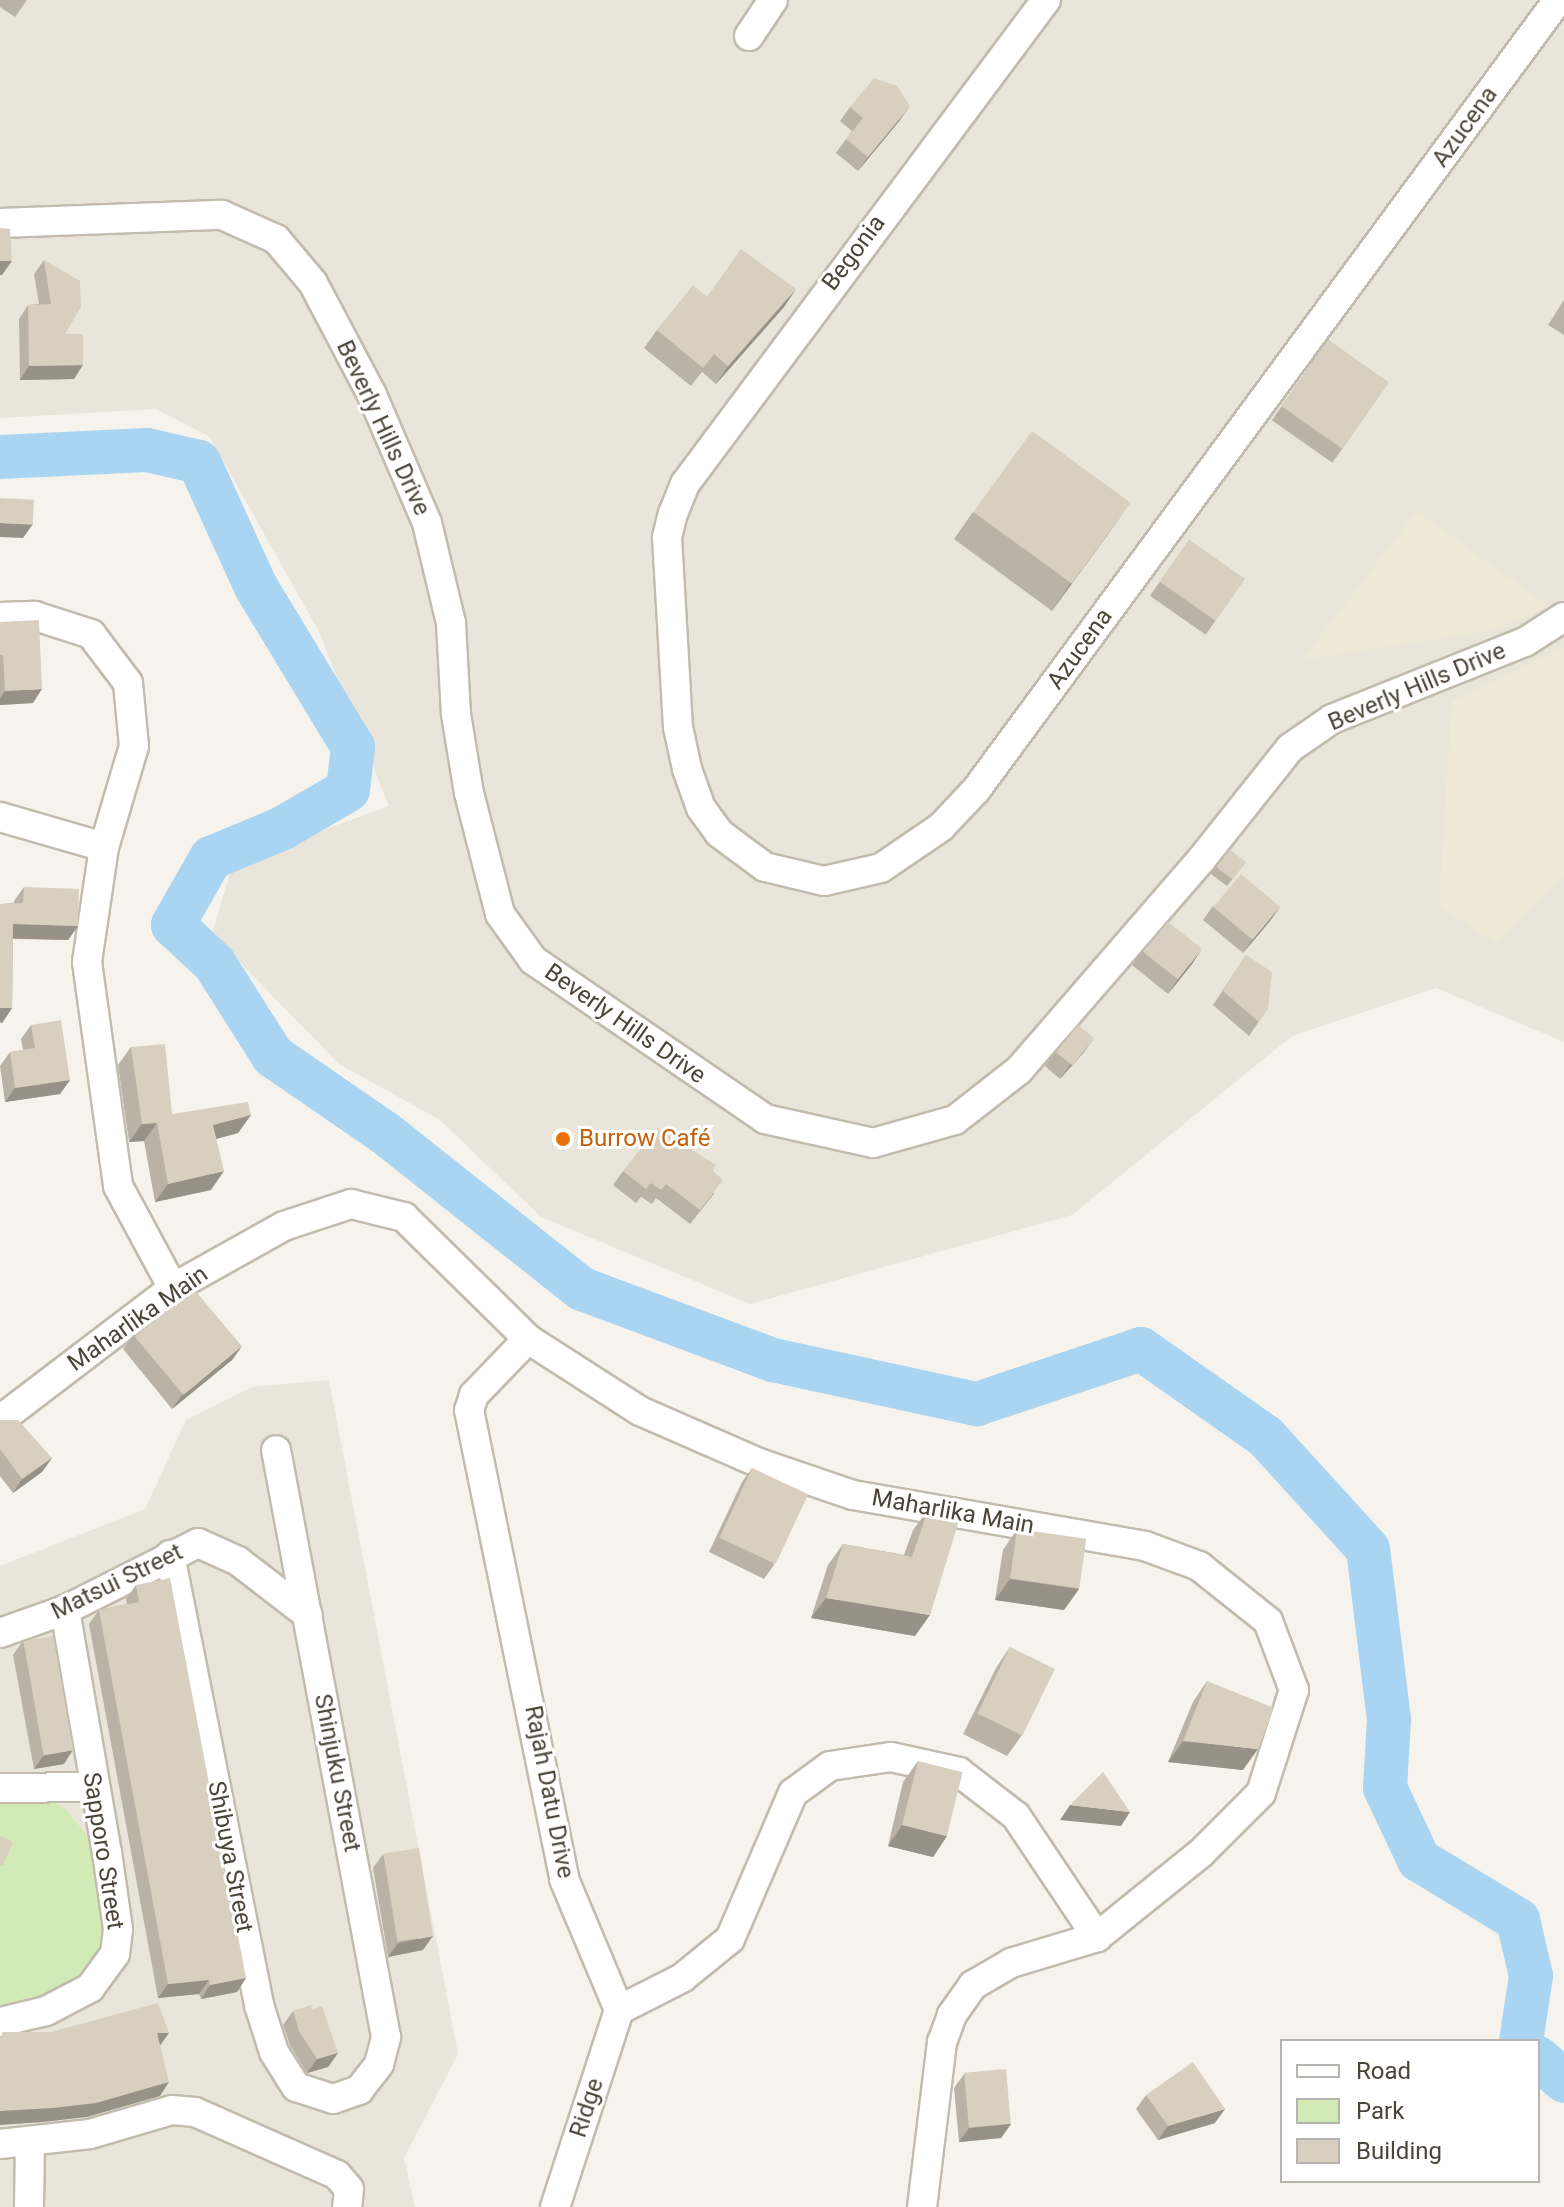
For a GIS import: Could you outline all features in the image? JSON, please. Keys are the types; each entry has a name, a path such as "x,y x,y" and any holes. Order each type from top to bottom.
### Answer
{"street":[{"path":"749,36 773,0"},
{"name":"Begonia","path":"673,513 703,459 1046,0"},
{"name":"Azucena","path":"673,513 667,537 678,727 701,808 740,850 765,867 796,876 824,881 850,877 910,852 976,790 1558,0"},
{"name":"Beverly Hills Drive","path":"0,223 222,215 276,239 313,283 372,395 427,523 451,623 456,714 469,793 500,914 533,960 765,1119 873,1143 955,1120 1019,1070 1201,860 1290,748 1332,719 1525,642 1564,617"},
{"path":"0,617 35,616 91,634 128,683 134,746 104,847 87,962 100,1076 118,1186 173,1288"},
{"path":"0,817 104,847"},
{"name":"Maharlika Main","path":"0,1420 173,1288 284,1226 351,1204 404,1217 528,1339 640,1411 759,1463 853,1495 1145,1546 1199,1566 1268,1621 1294,1690 1261,1793 1201,1853 1097,1937 1011,1963 973,1985 952,2015 942,2042 922,2207"},
{"name":"Rajah Datu Drive","path":"528,1339 474,1395 469,1410 564,1879 619,2010"},
{"name":"Shinjuku Street","path":"276,1450 386,2037 379,2064 359,2090"},
{"name":"Matsui Street","path":"0,1633 65,1610 198,1543 215,1546 308,1615"},
{"name":"Shibuya Street","path":"170,1555 259,2005 274,2052 296,2087 333,2099 359,2090"},
{"name":"Sapporo Street","path":"0,2022 46,2011 90,1988 115,1954 118,1929 65,1610"},
{"path":"619,2010 682,1978 730,1939 793,1793 830,1766 891,1757 959,1772 1016,1816 1097,1937"},
{"path":"0,1788 94,1787"},
{"name":"Ridge","path":"555,2207 619,2010"},
{"path":"0,2144 30,2144 90,2134 172,2110 195,2112 337,2175 349,2189 347,2207"},
{"path":"29,2207 30,2144"}],"shaded area":[{"path":"0,0 1564,0 1564,1042 1436,988 1292,1036 1072,1215 750,1304 541,1217 440,1120 339,1064 212,934 233,863 389,806 319,632 210,437 156,409 0,418"},
{"path":"1417,511 1548,606 1494,630 1302,660"},
{"path":"1564,647 1564,876 1496,943 1439,906 1452,701"},
{"path":"329,1380 458,2054 404,2158 415,2207 0,2207 0,1566 145,1509 186,1420 252,1387"}],"green space":[{"path":"47,1798 66,1809 91,1841 102,1919 100,1948 90,1967 70,1982 38,1998 0,2006 0,1800"}],"building":[{"path":"874,78 897,86 910,106 868,157 846,139 863,118 850,107"},
{"path":"0,228 10,229 12,261 0,261"},
{"path":"741,249 796,289 728,366 714,354 703,368 657,330 693,285 707,297"},
{"path":"44,260 80,281 81,307 65,334 83,334 83,365 29,366 28,305 51,304"},
{"path":"1328,340 1389,382 1342,449 1282,406"},
{"path":"1032,431 1131,503 1072,584 973,512"},
{"path":"0,498 34,500 33,525 0,523"},
{"path":"1189,540 1245,579 1215,621 1160,582"},
{"path":"39,620 42,689 5,691 0,622"},
{"path":"1230,850 1246,862 1233,880 1217,868"},
{"path":"1241,874 1280,907 1252,940 1213,907"},
{"path":"24,887 79,889 78,926 13,924 12,1008 0,1008 0,904 23,903"},
{"path":"1168,922 1202,948 1178,979 1144,953"},
{"path":"1246,955 1272,972 1268,1008 1259,1022 1223,991"},
{"path":"61,1020 70,1080 15,1088 10,1052 35,1048 31,1025"},
{"path":"1078,1025 1094,1038 1072,1065 1056,1052"},
{"path":"165,1044 172,1114 248,1102 251,1115 213,1125 224,1171 168,1184 157,1123 142,1124 131,1047"},
{"path":"657,1128 716,1165 713,1171 723,1180 700,1210 666,1184 661,1190 651,1183 646,1189 623,1171"},
{"path":"193,1288 242,1346 184,1395 135,1337"},
{"path":"0,1420 18,1420 52,1458 22,1479 0,1449"},
{"path":"752,1468 808,1494 776,1564 719,1538"},
{"path":"928,1510 960,1517 930,1615 826,1598 843,1544 912,1557"},
{"path":"1017,1529 1086,1539 1079,1588 1010,1579"},
{"path":"170,1578 246,1978 210,1985 209,1980 168,1984 99,1610 139,1602 136,1585"},
{"path":"53,1636 73,1750 44,1755 23,1641"},
{"path":"1010,1647 1055,1669 1023,1735 978,1714"},
{"path":"1207,1681 1274,1708 1258,1749 1183,1741"},
{"path":"918,1761 963,1772 947,1836 902,1825"},
{"path":"1103,1772 1130,1812 1070,1805"},
{"path":"0,1836 13,1842 3,1866 0,1865"},
{"path":"419,1848 433,1936 397,1942 383,1854"},
{"path":"158,2003 169,2033 157,2033 169,2082 96,2103 0,2111 2,2032 51,2032"},
{"path":"311,2005 312,2010 322,2006 338,2053 317,2059 299,2031 293,2011"},
{"path":"1193,2062 1225,2109 1168,2126 1146,2095"},
{"path":"1006,2069 1011,2124 969,2127 964,2073"}],"waterway":[{"path":"0,457 147,450 199,462 256,587 353,747 348,790 283,828 211,858 173,925 214,963 273,1056 385,1133 582,1289 773,1360 977,1404 1141,1349 1266,1437 1368,1549 1389,1719 1385,1788 1419,1860 1518,1920 1531,1976 1521,2039"},
{"path":"1540,2060 1564,2081"}],"place":[{"name":"Burrow Café","path":"563,1139"}]}
